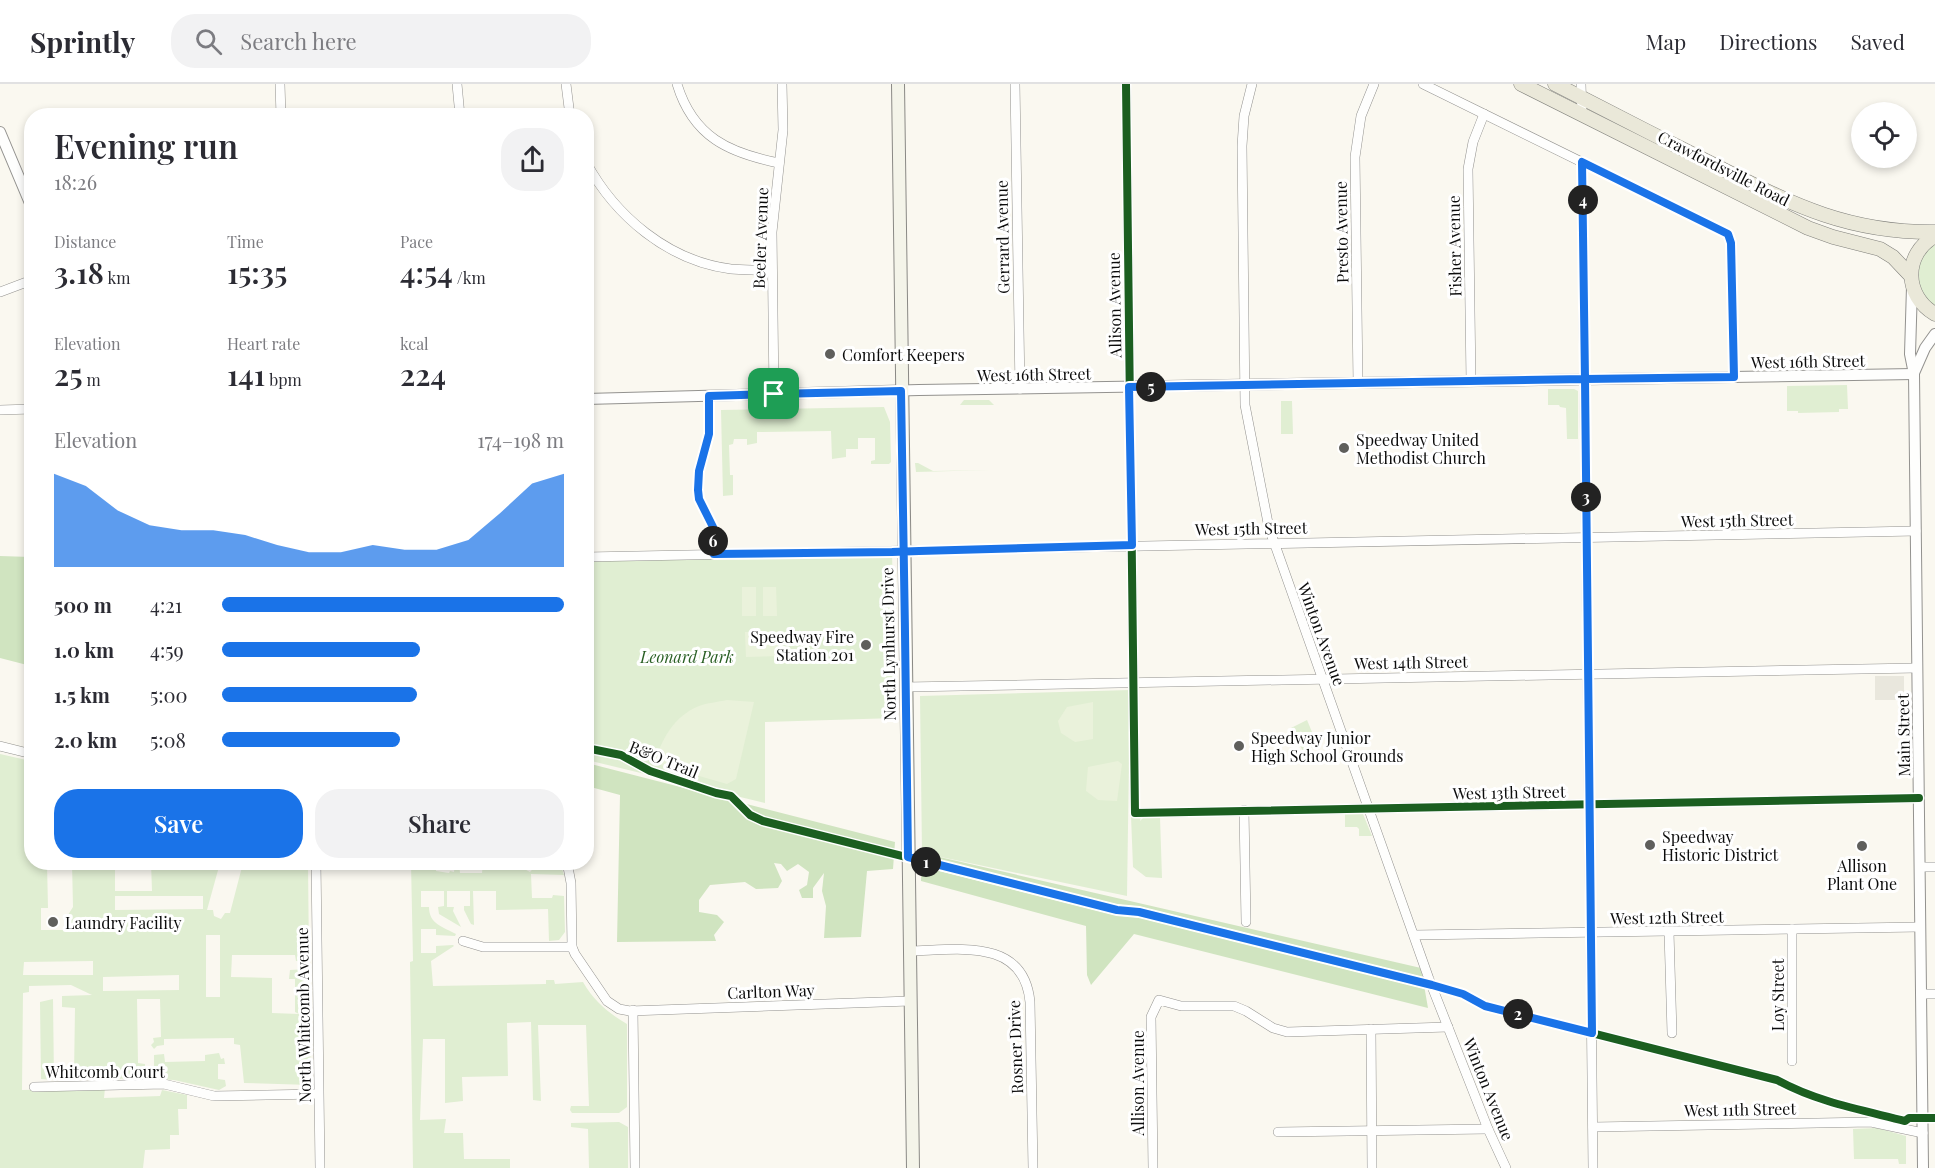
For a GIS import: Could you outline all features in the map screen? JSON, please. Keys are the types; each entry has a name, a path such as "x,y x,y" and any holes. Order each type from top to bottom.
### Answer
{"main road":[{"name":"North Lynhurst Drive","path":"898,84 913,1168"},
{"name":"Crawfordsville Road","path":"1521,84 1802,226 1885,251 1893,257 1911,280 1920,301 1935,314"},
{"name":"Crawfordsville Road","path":"1555,84 1581,91 1761,189 1808,210 1872,228 1935,234"},
{"path":"1911,280 1913,262 1918,251 1935,234"}],"street":[{"path":"280,84 281,108"},
{"path":"457,84 459,108"},
{"path":"566,84 569,108"},
{"path":"677,84 691,115 718,142 749,157 779,163"},
{"name":"Beeler Avenue","path":"774,394 772,224 783,123 782,84"},
{"name":"Gerrard Avenue","path":"1015,84 1020,389"},
{"name":"Allison Avenue","path":"1126,84 1135,813"},
{"name":"Winton Avenue","path":"1252,84 1244,116 1242,146 1244,385 1249,429 1269,528 1448,1027 1488,1129 1506,1168"},
{"name":"Presto Avenue","path":"1358,383 1355,157 1361,116 1374,84"},
{"path":"1423,84 1728,234 1731,243 1734,377"},
{"path":"1581,91 1582,115"},
{"name":"Fisher Avenue","path":"1471,381 1468,168 1473,142 1484,114"},
{"path":"0,132 24,189"},
{"path":"1582,162 1593,1168"},
{"path":"594,175 613,202 629,219 659,242 708,264 732,269 772,271"},
{"name":"Main Street","path":"1911,280 1910,354 1914,374 1923,1168"},
{"path":"0,292 24,283"},
{"name":"Main Street","path":"1914,374 1925,348 1935,334"},
{"name":"West 16th Street","path":"594,399 901,391 1914,374"},
{"path":"709,396 709,434 699,471 698,490 699,499 713,527 714,554"},
{"path":"0,410 24,409"},
{"name":"West 15th Street","path":"594,557 1916,531"},
{"name":"West 14th Street","path":"905,687 1917,668"},
{"path":"0,746 24,751"},
{"name":"West 13th Street","path":"1135,813 1919,798"},
{"path":"1244,810 1246,922"},
{"path":"1920,867 1935,867"},
{"name":"North Whitcomb Avenue","path":"316,870 320,1168"},
{"path":"569,870 571,883 572,947 607,1001 619,1009 633,1010 635,1168"},
{"name":"West 12th Street","path":"1414,935 1920,927"},
{"name":"Loy Street","path":"1792,930 1792,1060"},
{"path":"1670,932 1672,1033"},
{"path":"463,941 483,947 572,947"},
{"name":"Rosner Drive","path":"910,951 975,949 987,951 1007,960 1023,977 1030,1002 1033,1168"},
{"path":"1921,994 1935,994"},
{"name":"Allison Avenue","path":"1152,1168 1151,1017 1160,1000 1181,1006 1234,1006 1246,1011 1267,1026 1282,1031 1371,1029"},
{"name":"Carlton Way","path":"633,1010 910,1001"},
{"path":"1372,1168 1371,1029 1448,1027"},
{"name":"Whitcomb Court","path":"34,1087 164,1084 214,1096 318,1094"},
{"name":"West 11th Street","path":"1593,1127 1871,1122 1923,1133"},
{"path":"1278,1132 1488,1129"}],"green space":[{"path":"1935,236 1935,314 1911,283 1926,242"},
{"path":"1847,385 1848,409 1839,409 1839,412 1787,411 1787,386"},
{"path":"1548,389 1578,391 1578,439 1567,439 1566,408 1559,405 1548,405"},
{"path":"964,400 989,400 994,405 960,405"},
{"path":"1281,401 1292,401 1293,434 1281,434"},
{"path":"884,407 890,422 891,462 889,464 871,464 871,461 875,460 875,438 858,438 858,449 846,449 846,457 832,459 831,431 757,432 757,443 747,445 747,439 734,439 733,444 729,445 733,495 723,496 721,410"},
{"path":"915,463 933,471 991,470 916,472"},
{"name":"Leonard Park","path":"892,552 896,718 765,722 765,803 594,762 594,557"},
{"path":"0,556 24,557 24,664 0,658"},
{"path":"742,587 756,587 756,616 742,616"},
{"path":"763,587 776,587 777,616 763,616"},
{"path":"745,632 782,632 783,656 746,657"},
{"path":"1130,690 1127,896 922,853 920,696"},
{"path":"727,700 754,702 736,779 727,784 654,763 665,737 676,722 690,710 699,706"},
{"path":"1093,702 1093,739 1075,742 1061,733 1058,721 1067,707"},
{"path":"1307,720 1317,744 1304,753 1291,728"},
{"path":"0,754 24,759 24,870 47,870 48,908 41,908 41,930 66,930 66,918 73,907 72,870 115,870 115,891 152,891 151,870 218,870 207,910 213,910 214,916 221,919 225,913 230,913 241,870 308,870 309,960 296,961 295,955 232,955 231,977 272,978 272,1013 299,1014 295,1012 295,979 289,979 290,970 307,969 309,972 311,1085 244,1083 240,1045 234,1044 234,1038 164,1039 164,1045 154,1049 151,1045 154,1042 153,1038 161,1037 160,999 137,999 138,1063 145,1064 144,1078 67,1080 67,1076 74,1076 75,1008 62,1007 62,996 92,995 71,985 29,986 29,992 23,993 22,1090 105,1088 104,1098 160,1096 162,1090 187,1095 187,1109 178,1109 179,1135 170,1135 170,1149 145,1150 143,1168 0,1168","holes":["115,896 203,896 203,909 115,910","206,935 220,935 220,997 206,997","93,961 93,975 23,975 24,962","179,975 179,990 103,991 103,977"]},
{"path":"1118,761 1122,764 1117,801 1098,800 1086,791 1088,767"},
{"path":"594,765 895,842 893,869 867,871 861,937 824,938 826,906 822,891 824,873 813,888 813,898 802,898 799,890 807,885 809,872 798,864 787,871 781,864 774,863 782,881 778,888 756,889 745,882 710,885 699,900 699,912 717,915 724,922 714,935 716,941 617,942 620,795 594,788"},
{"path":"1345,814 1363,814 1372,836 1359,836 1357,827 1345,827"},
{"path":"1131,816 1141,816 1140,821 1144,817 1160,817 1162,878 1146,877 1133,867"},
{"path":"922,853 1421,968 1428,1008 1134,934 1091,985 1087,975 1086,926 921,881"},
{"path":"411,870 436,870 449,873 460,870 460,873 482,873 482,870 526,870 530,872 532,870 562,870 564,875 531,874 532,898 564,896 565,932 559,940 549,941 548,909 496,910 496,891 473,891 474,925 471,924 464,910 464,906 470,906 470,891 447,891 447,907 454,907 453,911 461,927 439,914 438,907 444,906 444,891 421,891 421,907 429,907 434,921 456,934 455,936 436,935 436,929 421,929 421,953 436,953 436,946 454,946 431,961 433,986 546,984 546,980 554,980 555,984 583,982 602,1006 627,1024 627,1107 619,1113 572,1113 570,1110 571,1106 589,1106 586,1025 538,1025 541,1101 533,1100 531,1022 507,1023 508,1076 462,1077 463,1101 445,1103 445,1039 423,1039 420,1120 446,1119 444,1133 463,1133 464,1159 510,1159 510,1168 413,1168 410,962 413,961"},
{"path":"53,999 54,1080 41,1079 40,1002"},
{"path":"219,1053 221,1059 224,1058 225,1064 218,1064 218,1079 225,1080 226,1086 219,1090 174,1080 154,1079 154,1055 164,1054 165,1062 205,1061 205,1055"},
{"path":"619,1122 628,1127 628,1168 589,1168 588,1129 571,1127 571,1123"},
{"path":"1877,1128 1906,1136 1906,1164 1899,1164 1898,1159 1854,1159 1853,1129"}],"shaded area":[{"path":"1875,676 1904,676 1904,700 1875,700"}],"cycle path":[{"path":"1126,84 1135,813 1919,798"},
{"name":"B&O Trail","path":"594,750 621,755 650,771 731,796 750,815 763,821 1117,910 1139,912 1432,985 1463,994 1485,1006 1777,1080 1824,1100 1856,1109 1905,1121 1909,1118 1935,1118"}],"place":[{"name":"Comfort Keepers","path":"830,354"},
{"name":"Speedway United Methodist Church","path":"1344,448"},
{"name":"Speedway Fire Station 201","path":"866,645"},
{"name":"Speedway Junior High School Grounds","path":"1239,746"},
{"name":"Speedway Historic District","path":"1650,845"},
{"name":"Allison Plant One","path":"1862,846"},
{"name":"Laundry Facility","path":"53,922"}],"route":[{"path":"774,394 709,396 709,434 699,471 698,490 699,499 713,527 714,554 892,552 904,551 1132,545 1129,387 1585,379 1582,162 1728,234 1731,243 1734,377 1585,379 1592,1033 1485,1006 1463,994 1432,985 1139,912 1117,910 908,857 904,551 901,391 774,394"}]}
